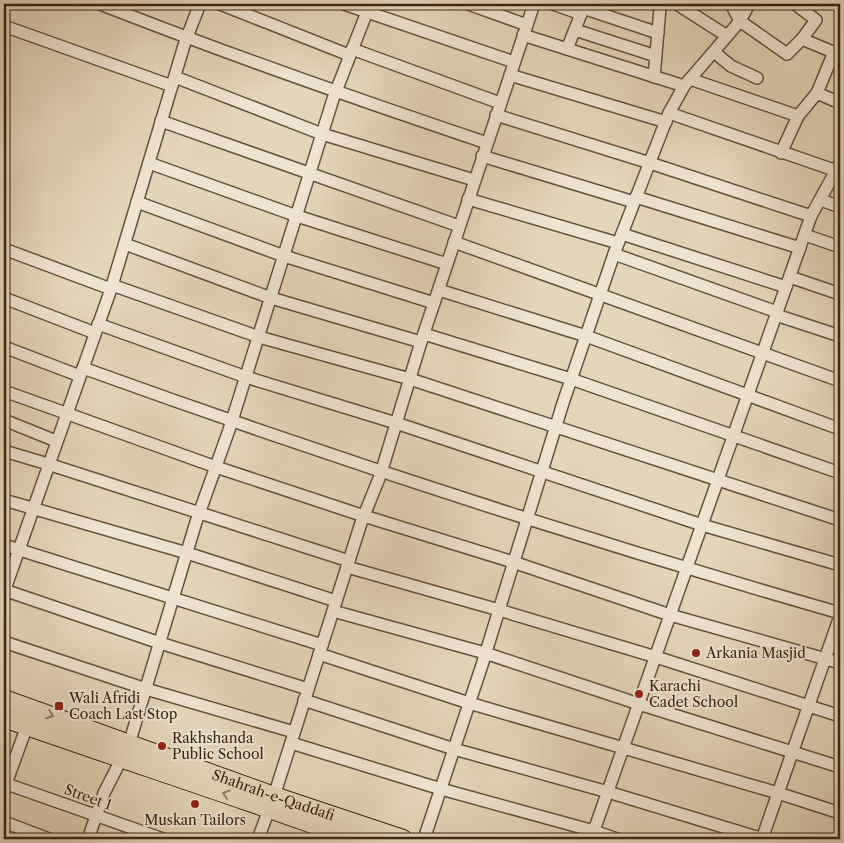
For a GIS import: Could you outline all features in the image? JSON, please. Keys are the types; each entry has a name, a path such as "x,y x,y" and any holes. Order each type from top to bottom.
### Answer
{"main road":[{"name":"Shahrah-e-Qaddafi","path":"4,699 125,751 271,802 404,839"},
{"name":"Shahrah-e-Qaddafi","path":"4,718 27,726 125,751"},
{"name":"Shahrah-e-Qaddafi","path":"271,802 355,839"}],"street":[{"path":"100,4 335,92 487,143"},
{"path":"200,4 173,81 112,287 4,591 160,643 308,689"},
{"path":"220,4 351,52 500,103"},
{"path":"344,4 368,8 514,62"},
{"path":"468,4 567,49 654,77 687,83 798,116"},
{"path":"258,839 364,516 382,470 474,180 534,4"},
{"path":"554,4 583,8 658,32"},
{"path":"654,77 660,8 662,4"},
{"path":"678,4 727,36"},
{"path":"730,4 740,21 787,54 802,39 816,20 795,4"},
{"path":"424,839 469,704 571,379 635,199 668,118 687,83 740,21 749,4"},
{"path":"88,839 104,793 125,751 146,689 199,514 232,422 335,92 368,8"},
{"path":"567,49 583,8"},
{"path":"4,26 173,81 322,134 474,180"},
{"path":"575,30 656,56"},
{"path":"781,152 798,116 817,93 837,54 802,39"},
{"path":"714,52 731,66 757,78"},
{"path":"510,76 668,118 781,152 839,167 811,216 593,835"},
{"path":"817,93 840,103"},
{"path":"496,115 811,216"},
{"path":"161,121 459,226"},
{"path":"482,156 800,248"},
{"path":"149,163 297,216 447,264"},
{"path":"468,199 618,244 840,294"},
{"path":"821,200 840,207"},
{"path":"137,202 284,256 434,303"},
{"path":"805,234 840,246"},
{"path":"454,242 840,381"},
{"path":"124,244 271,298 571,379 840,473"},
{"path":"618,244 777,314 840,336"},
{"path":"4,249 258,337 410,379 840,520"},
{"path":"439,290 586,336 840,429"},
{"path":"4,298 246,377 396,423 702,525 840,565"},
{"path":"4,347 527,518 840,615 763,839 608,792 454,749 304,700"},
{"path":"4,391 216,467 364,516 514,562 670,615 840,663"},
{"path":"4,420 56,441"},
{"path":"4,451 348,564 656,657 840,716"},
{"path":"4,500 187,553 335,606 840,767"},
{"path":"4,545 173,599 469,704 778,793 840,813"},
{"path":"4,642 292,737 440,789 593,835 617,839"},
{"path":"4,785 27,726"},
{"name":"Street 1","path":"4,785 96,817 137,835 162,839"},
{"path":"4,822 49,839"}],"place":[{"name":"Arkania Masjid","path":"696,653"},
{"name":"Karachi Cadet School","path":"639,694"},
{"name":"Wali Afridi Coach Last Stop","path":"59,706"},
{"name":"Rakhshanda Public School","path":"162,746"},
{"name":"Muskan Tailors","path":"195,804"}]}
